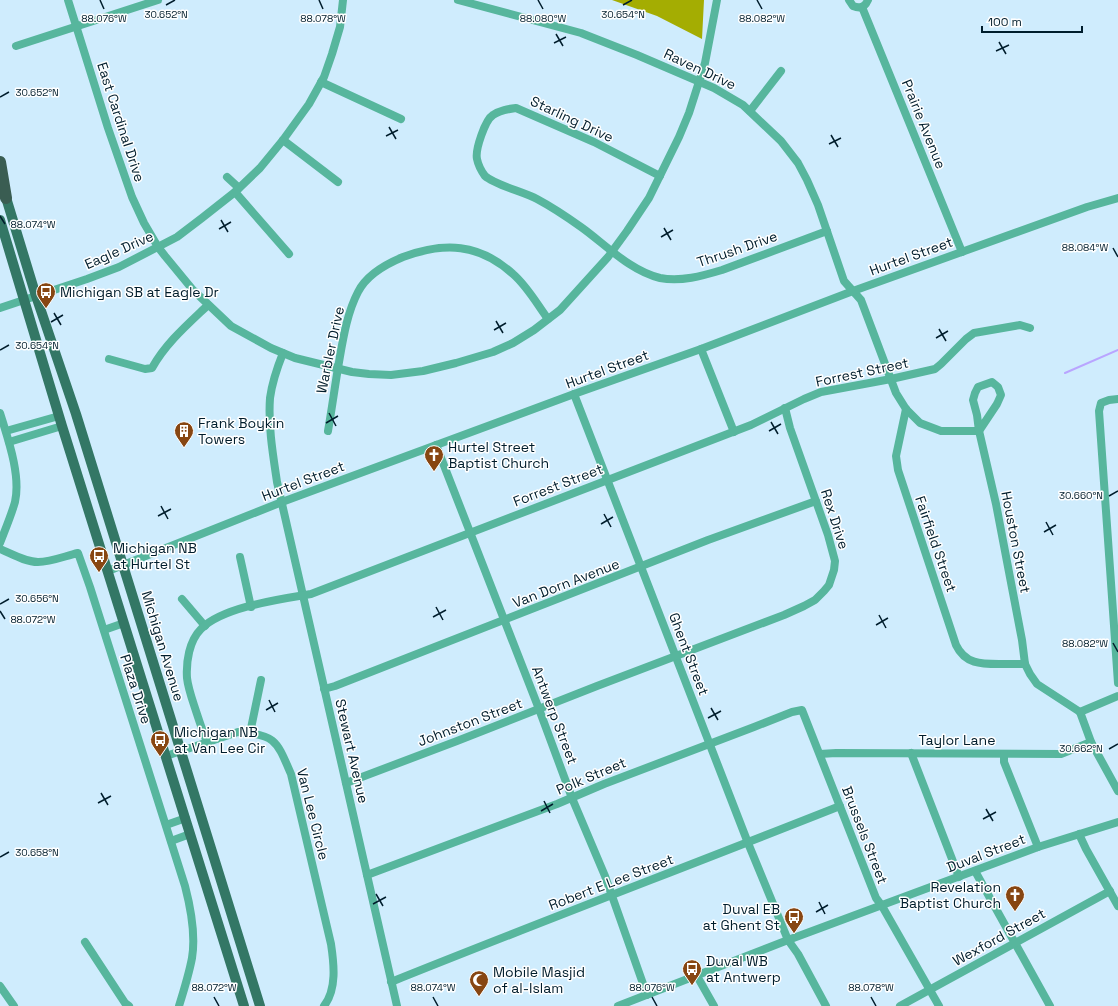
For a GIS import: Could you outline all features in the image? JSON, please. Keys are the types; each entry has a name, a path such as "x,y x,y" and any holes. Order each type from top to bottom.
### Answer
{"highway":[{"path":"0,162 6,198"}],"main road":[{"name":"Michigan Avenue","path":"0,180 36,296 78,420 260,1006"},
{"path":"0,220 62,426 244,1006"}],"street":[{"name":"East Cardinal Drive","path":"68,0 115,150 132,197 144,223 158,247 193,290 231,326 271,348 295,358 338,369 364,373 391,374 423,371 456,363 506,346 534,330 560,310 613,251 649,198 689,113 705,63 717,0"},
{"path":"16,46 158,0"},
{"name":"Eagle Drive","path":"0,308 118,267 158,247 183,232 237,190 260,168 283,140 309,104 321,82 332,54 340,27 343,0"},
{"name":"Raven Drive","path":"458,0 581,33 714,88 743,105 781,142 798,163 815,198 844,281 853,290"},
{"path":"849,0 853,6 859,8 865,5 868,0"},
{"name":"Prairie Avenue","path":"862,7 962,252"},
{"path":"750,111 781,71"},
{"path":"321,82 401,119"},
{"name":"Starling Drive","path":"613,251 581,227 537,199 500,184 484,175 477,160 477,148 485,127 492,116 503,110 516,108 594,142 660,176"},
{"path":"283,140 338,182"},
{"path":"227,176 289,254"},
{"name":"Hurtel Street","path":"108,571 282,502 574,394 701,349 853,290 1087,207 1118,198"},
{"name":"Thrush Drive","path":"613,251 628,263 649,275 660,278 690,278 722,270 827,230"},
{"name":"Warbler Drive","path":"328,431 345,331 358,291 368,278 380,269 397,260 433,248 453,247 469,249 482,253 497,262 517,278 548,319"},
{"path":"853,290 861,300 896,393 906,409 920,423 941,431 979,432"},
{"path":"108,359 145,369 152,368 166,346 208,305"},
{"name":"Forrest Street","path":"207,742 190,691 187,679 187,666 194,640 201,629 217,618 274,600 311,594 734,432 821,392 935,369 974,333 1020,325 1030,328"},
{"path":"701,349 734,432"},
{"name":"Stewart Avenue","path":"283,353 273,383 270,398 272,448 277,482 397,1006"},
{"name":"Houston Street","path":"979,432 1001,395 998,387 992,382 978,387 973,400 979,432 996,504 1022,640 1025,664 1037,684 1080,712"},
{"name":"Ghent Street","path":"574,394 748,843 788,940 798,954 826,1006"},
{"path":"1118,399 1101,403 1099,411 1118,683"},
{"name":"Rex Drive","path":"738,632 804,606 815,600 829,585 834,570 835,561 828,535 790,428 785,408"},
{"name":"Fairfield Street","path":"906,409 896,456 898,470 956,645 960,652 969,660 981,664 1025,664"},
{"path":"0,413 17,475 15,501 0,543"},
{"path":"6,431 59,416"},
{"path":"9,442 62,426"},
{"name":"Antwerp Street","path":"436,445 539,709 572,798 605,876 647,995"},
{"name":"Van Dorn Avenue","path":"324,688 335,686 708,540 816,501"},
{"name":"Plaza Drive","path":"0,550 25,560 38,562 48,561 78,553 104,630 189,899 192,922 192,956 186,984 179,1006"},
{"path":"240,558 251,607"},
{"path":"182,599 205,626"},
{"path":"104,630 124,624"},
{"name":"Johnston Street","path":"346,783 738,632"},
{"path":"250,733 260,680"},
{"path":"1118,696 1080,712 1091,742 1118,791"},
{"name":"Polk Street","path":"367,875 557,804 604,784 792,712 802,710"},
{"name":"Brussels Street","path":"802,710 876,898 939,1006"},
{"name":"Van Lee Circle","path":"166,756 238,732 267,737 275,742 281,751 292,774 331,944 333,958 332,991 324,1006"},
{"name":"Taylor Lane","path":"820,754 1061,754 1091,742"},
{"path":"911,753 959,877"},
{"path":"1004,754 1004,762 1038,847"},
{"name":"Robert E Lee Street","path":"391,982 840,806"},
{"path":"166,825 186,818"},
{"name":"Duval Street","path":"618,1006 788,940 1038,847 1118,822"},
{"path":"171,841 190,834"},
{"path":"1079,834 1118,906"},
{"path":"975,871 1050,1006"},
{"name":"Wexford Street","path":"900,1006 1110,891"},
{"path":"85,942 125,1003 129,1006"},
{"path":"697,976 714,1006"},
{"path":"0,986 14,1006"}],"shaded area":[{"path":"612,0 704,0 702,39 657,16"}],"waterway":[{"path":"1065,373 1118,350"}],"place":[{"name":"Michigan SB at Eagle Dr","path":"46,309"},
{"name":"Frank Boykin Towers","path":"184,448"},
{"name":"Hurtel Street Baptist Church","path":"434,472"},
{"name":"Michigan NB at Hurtel St","path":"99,573"},
{"name":"Michigan NB at Van Lee Cir","path":"160,757"},
{"name":"Revelation Baptist Church","path":"1015,912"},
{"name":"Duval EB at Ghent St","path":"794,934"},
{"name":"Duval WB at Antwerp","path":"692,986"},
{"name":"Mobile Masjid of al-Islam","path":"479,997"}]}
